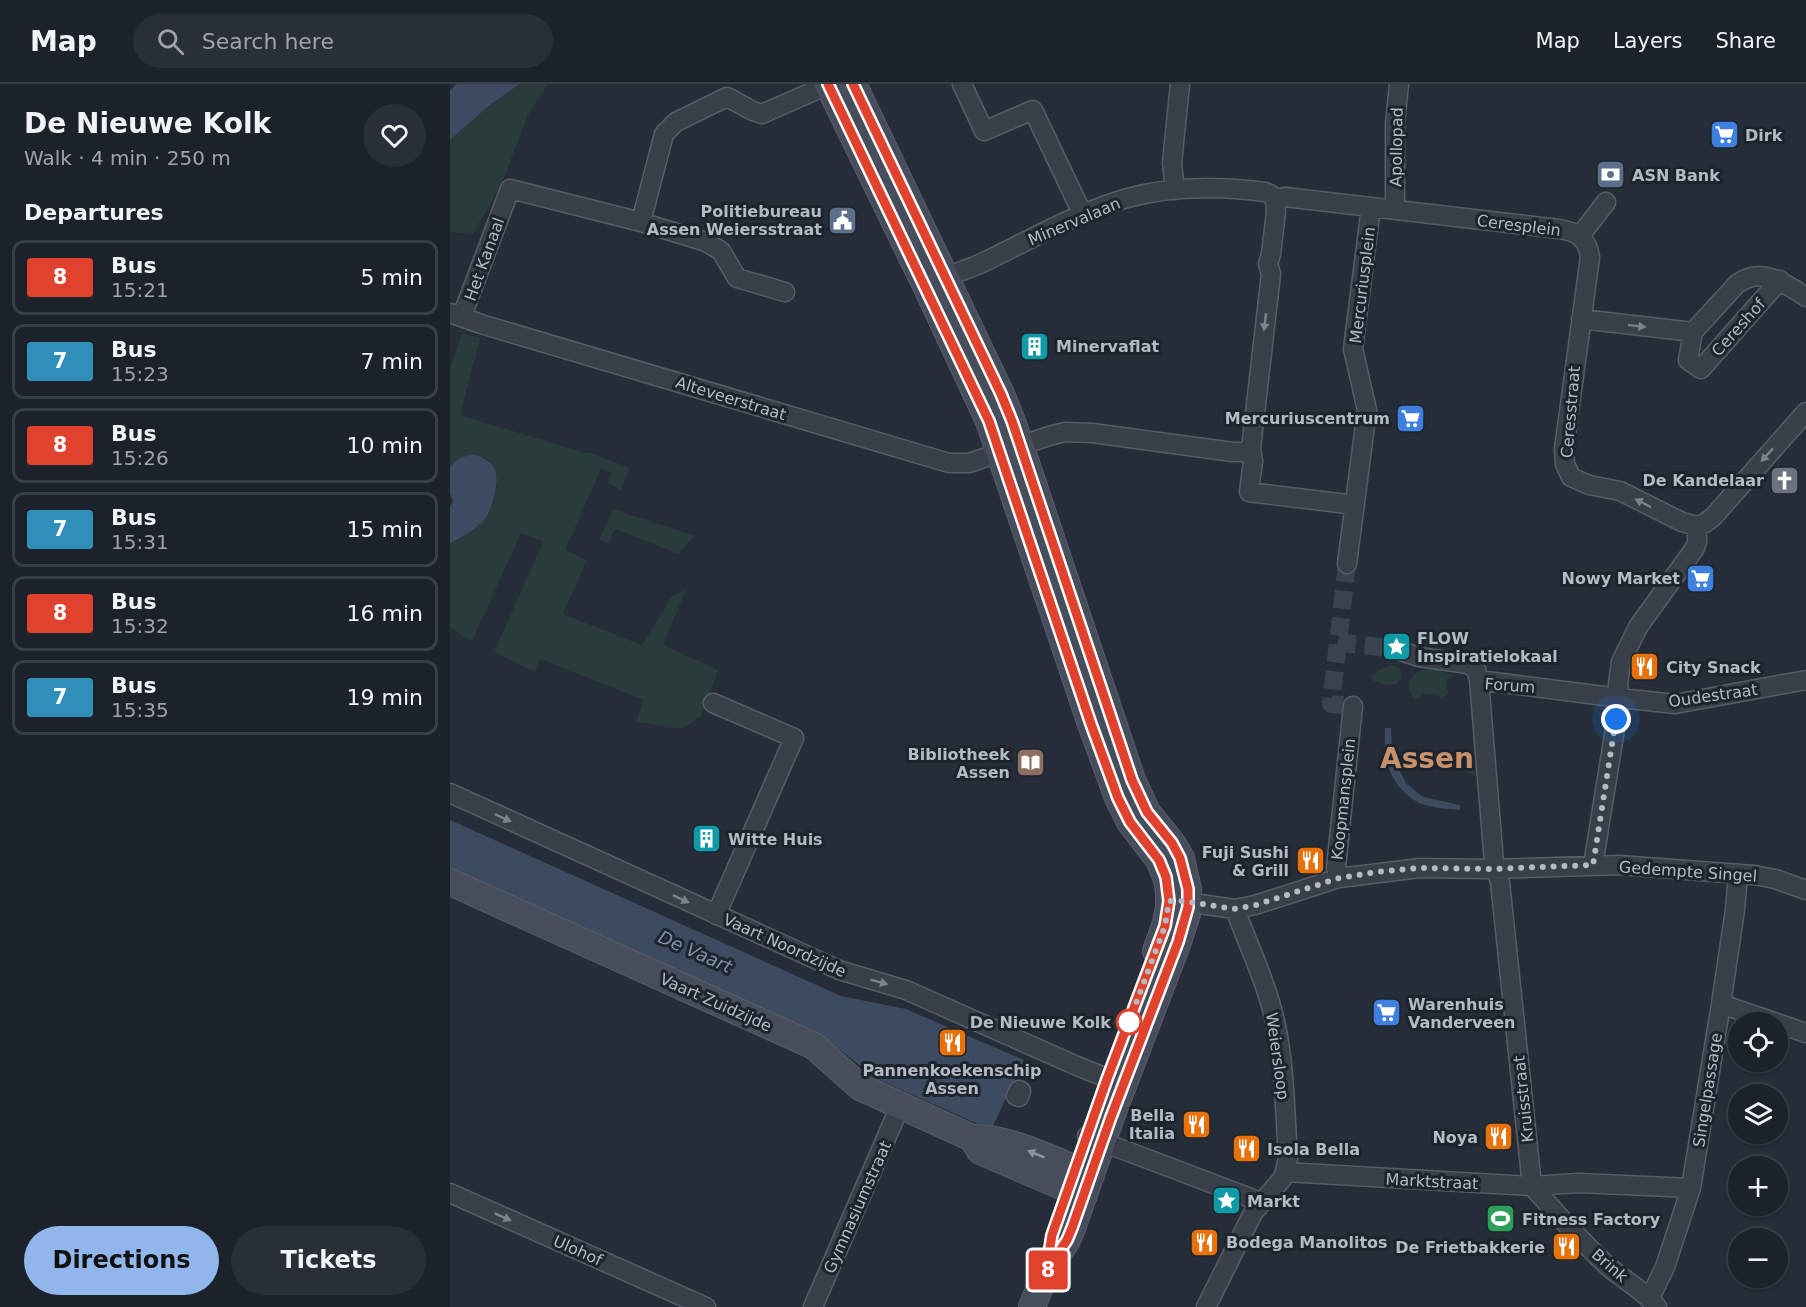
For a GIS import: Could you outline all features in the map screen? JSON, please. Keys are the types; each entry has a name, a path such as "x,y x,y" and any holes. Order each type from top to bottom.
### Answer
{"main road":[{"path":"829,84 936,281 1001,394 1010,449 1132,780 1147,812 1172,843 1186,876 1179,901 1185,919 1178,942 1115,1082 1102,1142 1079,1182 1067,1240 1046,1272 1032,1307"},
{"path":"853,84 936,281"},
{"name":"Vaart Zuidzijde","path":"450,882 814,1046 860,1087 972,1138 980,1151 1079,1182"}],"street":[{"path":"785,292 738,278 721,251 706,242 641,222 664,134 676,122 728,97 762,114 829,84"},
{"path":"962,84 984,131 1033,110 1083,215"},
{"path":"1175,190 1172,163 1180,84"},
{"name":"Apollopad","path":"1395,210 1395,124 1398,84"},
{"name":"Minervalaan","path":"936,281 978,265 1083,215 1125,199 1155,192 1222,188 1270,194 1275,199 1285,197 1371,207"},
{"name":"Het Kanaal","path":"456,315 510,189 641,222"},
{"path":"1275,199 1276,212 1268,264 1271,274 1251,448 1253,461 1249,492 1355,505"},
{"path":"1580,236 1606,202"},
{"name":"Ceresplein","path":"1371,207 1558,228 1580,236 1588,247 1590,257 1581,319"},
{"name":"Mercuriusplein","path":"1347,564 1367,410 1353,349 1371,207"},
{"name":"Cereshof","path":"1780,280 1701,369 1688,360 1693,332 1745,278 1755,276 1780,280 1806,297"},
{"name":"Alteveerstraat","path":"456,315 948,463 969,463 1010,449"},
{"name":"Cereshof","path":"1581,319 1693,332"},
{"name":"Ceresstraat","path":"1581,319 1563,457 1567,471 1580,482 1620,491 1675,519 1697,526"},
{"path":"1593,865 1620,698 1618,684 1621,662 1638,627 1695,548 1697,526 1713,517 1806,412"},
{"path":"1010,449 1065,432 1243,452 1251,448"},
{"path":"1395,649 1419,657 1468,664 1476,669 1479,680"},
{"name":"Forum","path":"1495,869 1479,680 1620,698"},
{"name":"Oudestraat","path":"1620,698 1676,704 1806,680"},
{"path":"713,703 794,738 716,915"},
{"name":"Koopmansplein","path":"1353,706 1336,868 1339,878 1420,868 1495,869"},
{"name":"Vaart Noordzijde","path":"450,793 839,970 906,990 1115,1082"},
{"name":"Gedempte Singel","path":"1495,869 1619,865 1754,875 1775,879 1806,890"},
{"name":"Kruisstraat","path":"1495,869 1501,889 1532,1186"},
{"name":"Singelpassage","path":"1653,1303 1691,1188 1721,1004 1738,874"},
{"path":"1179,901 1234,909 1256,905 1339,878"},
{"name":"Weiersloop","path":"1234,909 1270,1002 1276,1026 1288,1158 1285,1172"},
{"path":"1721,1004 1806,1033"},
{"name":"Gymnasiumstraat","path":"813,1307 900,1106"},
{"path":"1102,1142 1261,1202"},
{"path":"1206,1307 1253,1213 1278,1184 1285,1172"},
{"name":"Marktstraat","path":"1285,1172 1532,1186 1579,1184 1691,1188"},
{"name":"Brink","path":"1532,1186 1563,1222 1610,1268 1653,1303"},
{"name":"Ulohof","path":"450,1193 706,1307"}],"shaded area":[{"path":"520,84 548,84 528,115 502,183 473,234 450,232 450,140 491,104"},
{"path":"462,333 480,338 460,415 585,453 589,452 630,468 621,490 608,483 612,473 601,469 565,550 587,560 563,614 642,645 671,598 687,588 663,645 718,670 701,716 683,729 636,722 643,700 541,659 534,672 494,652 543,542 521,533 472,641 450,628 450,543 469,533 485,519 493,505 497,486 494,468 489,461 482,458 458,459 450,467 450,369"},
{"path":"613,509 695,536 678,554 615,529 608,544 599,540"},
{"path":"1391,665 1399,668 1401,672 1401,678 1397,684 1384,685 1372,680 1372,676"},
{"path":"1422,670 1435,670 1452,675 1446,682 1449,693 1442,699 1439,696 1424,694 1415,700 1409,683 1413,675"},
{"path":"1465,749 1470,749 1477,754 1478,767 1475,775 1470,774 1460,765 1459,757"}],"water":[{"path":"457,84 520,84 491,104 450,140 450,90"},
{"path":"472,454 487,460 495,469 497,481 494,497 491,508 482,522 469,533 450,543 450,507 453,501 450,493 450,467 458,459"},
{"path":"1385,728 1391,728 1392,756 1406,783 1423,797 1460,805 1460,810 1422,804 1403,791 1387,764"},
{"name":"De Vaart","path":"450,820 841,996 906,1009 1024,1060 991,1130 877,1079 820,1034 450,869"}],"tunnel":[{"path":"1347,564 1331,704 1353,706"},
{"path":"1338,642 1395,649"}],"bus line":[{"name":"8","path":"828,84 989,421 1118,798 1130,822 1159,860 1167,882 1169,908 1165,926 1107,1079 1052,1235 1046,1272 1067,1240 1072,1228 1111,1117 1178,942 1188,907 1186,876 1176,850 1147,812 1132,780 1001,394 853,84"}],"place":[{"name":"Dirk","path":"1724,135"},
{"name":"ASN Bank","path":"1611,175"},
{"name":"Politiebureau Assen Weiersstraat","path":"843,220"},
{"name":"Minervaflat","path":"1035,346"},
{"name":"Mercuriuscentrum","path":"1411,418"},
{"name":"De Kandelaar","path":"1785,480"},
{"name":"Nowy Market","path":"1701,578"},
{"name":"FLOW Inspiratielokaal","path":"1396,647"},
{"name":"City Snack","path":"1645,667"},
{"name":"Bibliotheek Assen","path":"1031,763"},
{"name":"Witte Huis","path":"707,839"},
{"name":"Fuji Sushi & Grill","path":"1310,861"},
{"name":"Warenhuis Vanderveen","path":"1387,1013"},
{"name":"De Nieuwe Kolk","path":"1129,1022"},
{"name":"Pannenkoekenschip Assen","path":"952,1042"},
{"name":"Bella Italia","path":"1196,1124"},
{"name":"Noya","path":"1499,1137"},
{"name":"Isola Bella","path":"1246,1149"},
{"name":"Markt","path":"1226,1201"},
{"name":"Fitness Factory","path":"1501,1219"},
{"name":"Bodega Manolitos","path":"1205,1242"},
{"name":"De Frietbakkerie","path":"1566,1247"}],"district":[{"name":"Assen","path":"1427,758"}],"route":[{"path":"1129,1022 1165,926 1169,901 1234,909 1256,905 1339,878 1376,872 1420,868 1490,869 1593,865 1616,719"}]}
